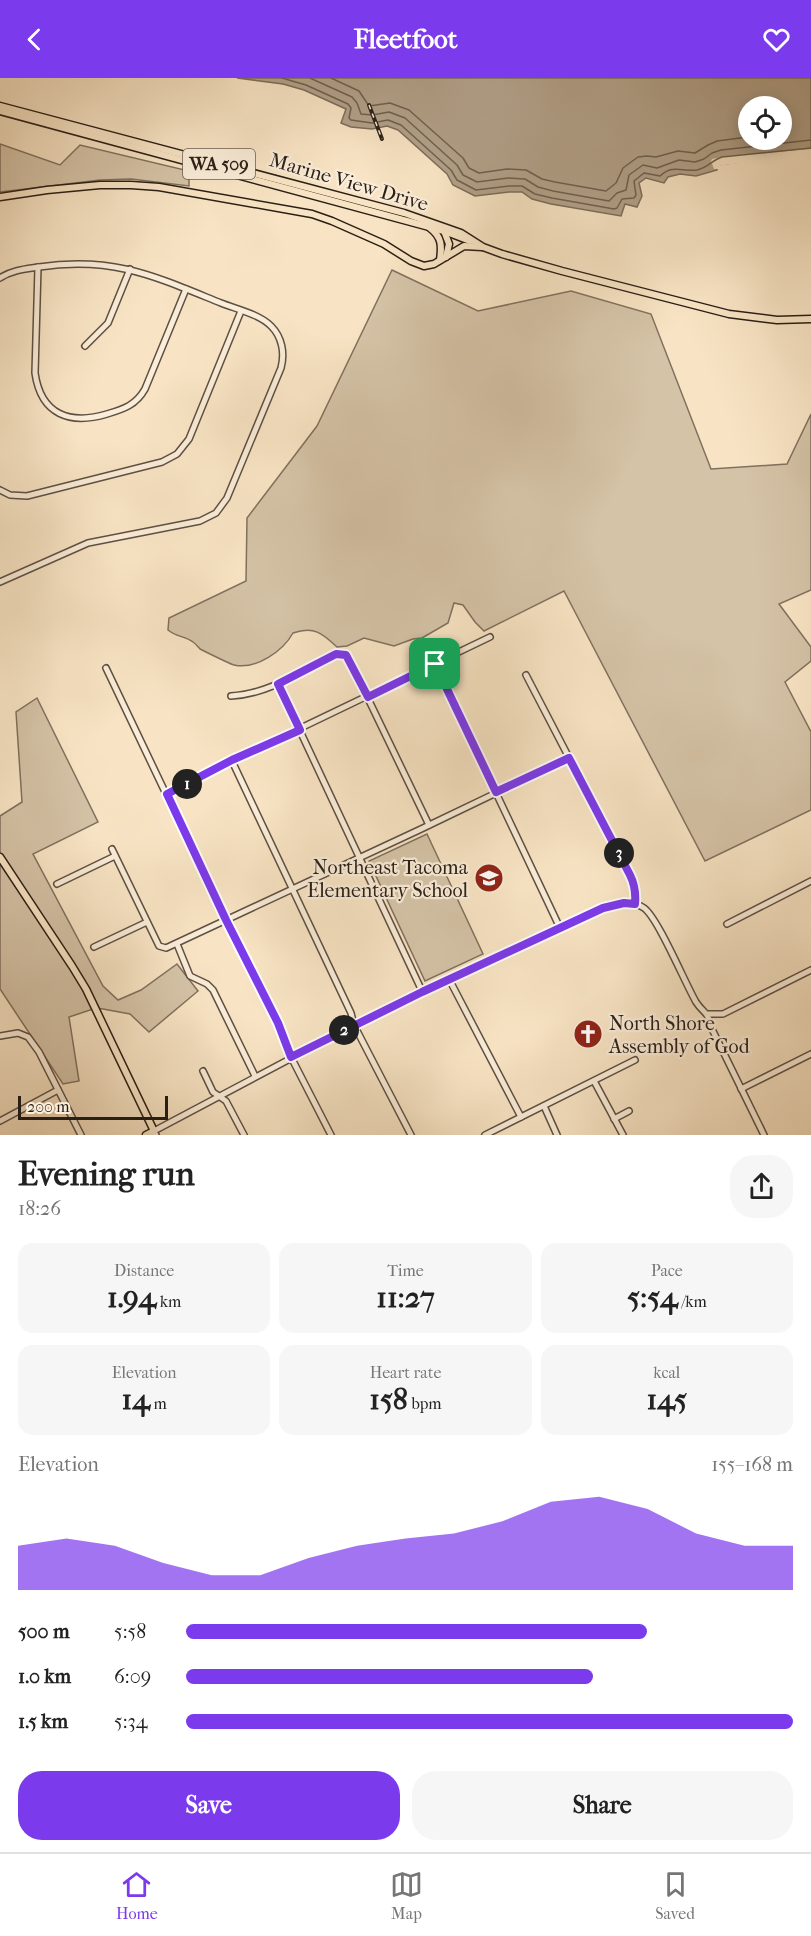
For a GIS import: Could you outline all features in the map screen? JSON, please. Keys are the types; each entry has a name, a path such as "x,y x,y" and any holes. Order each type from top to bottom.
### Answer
{"main road":[{"name":"Marine View Drive","path":"0,106 404,213 461,233 480,245"},
{"name":"Marine View Drive","path":"0,111 428,226 501,254 561,271 729,314 777,321 811,319"},
{"path":"0,197 100,185 159,187 312,214 384,244 418,264 430,265 464,246 480,245"},
{"path":"437,224 444,231 450,244"},
{"path":"428,226 439,236 442,257"},
{"path":"442,257 450,244 460,238"},
{"path":"0,857 86,989 155,1133 146,1135"}],"street":[{"path":"0,278 12,272 38,267 89,264 130,269 163,279 263,320 273,328 281,344 283,357 281,368 227,498 221,508 211,517 194,523 88,543 0,582"},
{"path":"38,267 35,374 37,383 50,406 61,414 75,419 101,416 135,403 145,389 186,289"},
{"path":"85,346 108,322 130,269"},
{"path":"0,490 16,496 27,496 162,462 177,454 189,440 241,311"},
{"path":"167,794 232,760 300,730 490,637"},
{"path":"231,696 243,696 278,684 336,654 346,655 429,825"},
{"path":"435,664 560,928"},
{"path":"106,668 226,920 278,1023 291,1057 331,1135"},
{"path":"526,675 632,879 636,893 635,904"},
{"path":"278,684 361,857 422,992"},
{"path":"112,849 161,948 166,948 569,758"},
{"path":"232,760 351,1013 354,1025 411,1135"},
{"path":"57,884 115,856"},
{"path":"727,924 811,881"},
{"path":"155,1133 255,1076 354,1025 560,928 613,905 624,903 635,904 648,912 697,1003 708,1014 710,1025 764,1135"},
{"path":"94,947 147,922"},
{"path":"177,944 190,976 207,984 213,990 255,1076"},
{"path":"708,1014 723,1014 811,970"},
{"path":"449,979 521,1117"},
{"path":"0,1036 18,1033 28,1037 35,1046 81,1135"},
{"path":"741,1089 811,1054"},
{"path":"485,1135 635,1060"},
{"path":"203,1071 213,1092 226,1101 244,1135"},
{"path":"594,1080 623,1135"},
{"path":"0,1121 58,1090"},
{"path":"544,1106 557,1135"},
{"path":"615,1119 629,1111"}],"shaded area":[{"path":"0,144 60,165 80,145 189,171 189,186 131,179 100,180 0,192"},
{"path":"392,270 478,311 571,291 651,314 711,469 787,464 811,414 811,590 779,604 811,647 811,661 785,682 811,732 811,810 705,861 564,591 484,631 463,605 454,603 448,623 422,638 394,646 364,638 347,646 337,647 317,632 300,631 293,633 283,646 268,658 242,666 234,665 200,649 190,640 168,630 169,618 246,581 247,518 317,426"},
{"path":"37,698 98,822 33,854 103,986 118,1000 141,990 177,964 198,991 149,1032 130,1014 96,1008 69,1017 79,1081 63,1084 0,989 0,816 22,802 16,712"},
{"path":"427,834 483,954 425,981 369,861"}],"water":[{"path":"237,78 811,78 811,153 717,165 717,170 696,176 680,174 668,177 664,183 646,178 639,183 642,196 637,207 625,204 621,216 551,204 532,199 522,192 475,196 453,185 447,174 398,130 387,126 372,129 351,127 341,123 346,109 304,90 283,84"}],"pier":[{"path":"811,149 811,156 724,165 719,166 718,169 714,169 711,161 727,156"}],"railway":[{"path":"369,105 382,139"}],"place":[{"name":"Northeast Tacoma Elementary School","path":"489,878"},
{"name":"North Shore Assembly of God","path":"588,1034"}],"route":[{"path":"336,654 346,655 368,697 435,664 496,792 569,758 632,879 636,893 635,904 624,903 603,908 422,992 291,1057 278,1023 226,920 167,794 232,760 300,730 278,684 336,654"}]}
